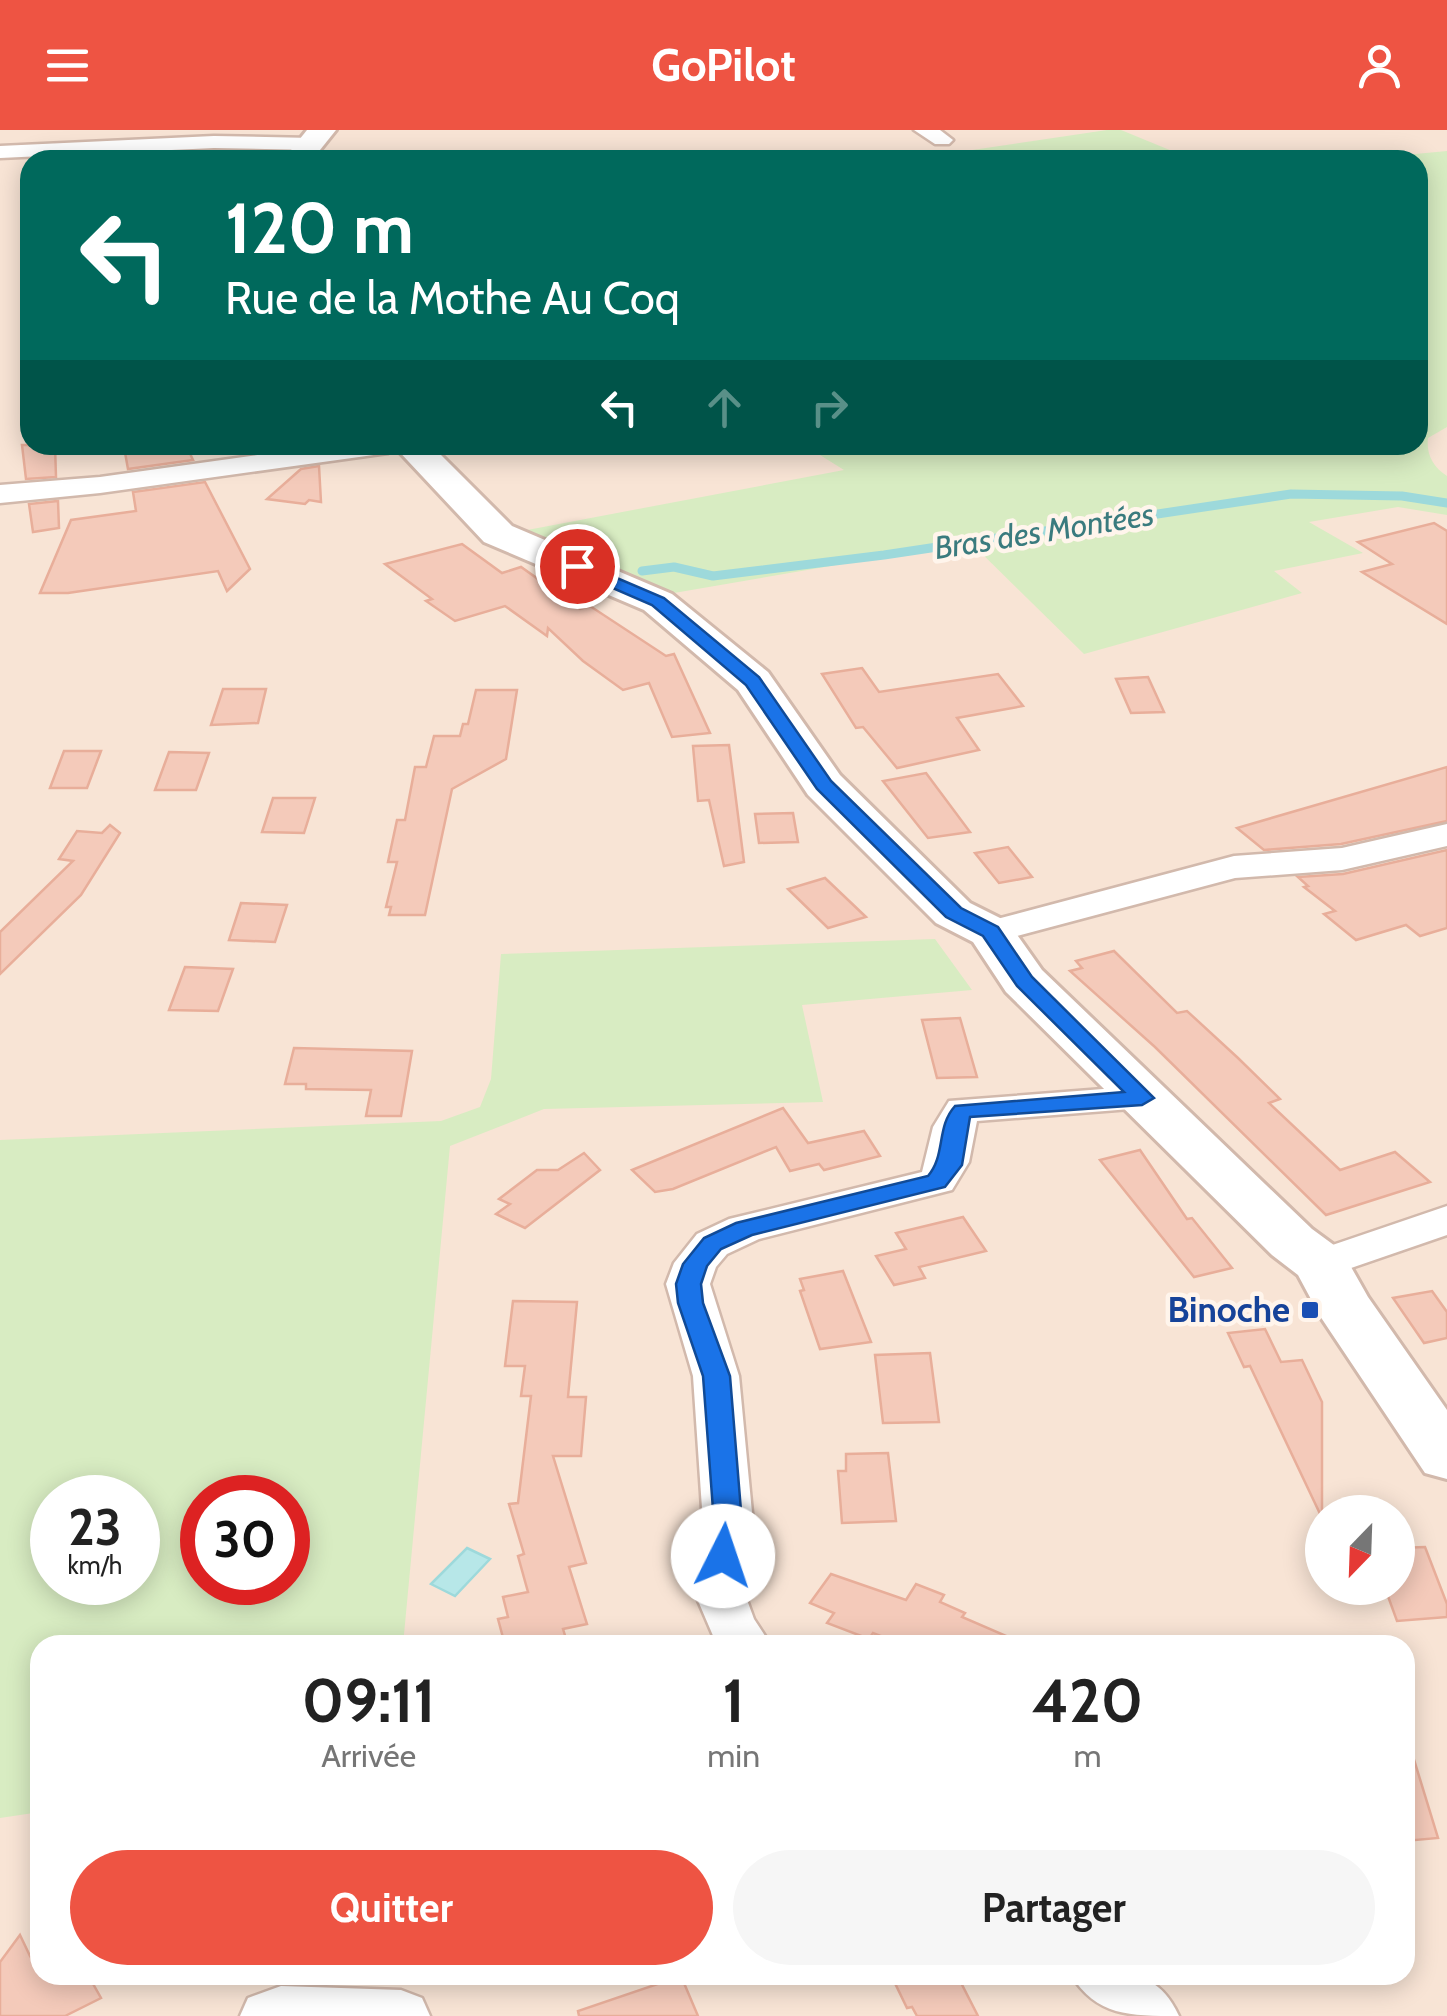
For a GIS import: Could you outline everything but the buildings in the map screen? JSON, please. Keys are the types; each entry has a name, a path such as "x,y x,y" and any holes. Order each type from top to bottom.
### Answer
{"street":[{"path":"0,152 2,130"},
{"path":"43,150 214,142 311,144"},
{"path":"0,494 100,485 316,455"},
{"path":"421,455 498,534 658,602 753,681 824,785 953,913 991,932 1024,982 1292,1242 1322,1264 1341,1302 1447,1456"},
{"path":"991,932 1234,867 1342,859 1447,835"},
{"path":"738,1635 718,1589 728,1523 716,1376 690,1303 688,1284 696,1264 712,1244 744,1229 937,1181 950,1165 955,1120 963,1110 1142,1098"},
{"path":"1322,1264 1447,1220"},
{"path":"1112,1985 1150,2016"},
{"path":"269,2016 320,2012 401,2016"}],"shaded area":[{"path":"0,130 1447,130 1447,2016 0,2016"}],"green space":[{"path":"1121,130 1170,150 972,150"},
{"path":"1447,151 1447,427 1428,438 1428,153"},
{"path":"1428,449 1438,469 1447,476 1447,515 1398,507 1309,522 1363,553 1274,571 1302,593 1084,654 970,542 674,593 522,531 844,470 820,455 1428,455"},
{"path":"935,939 972,990 802,1005 823,1102 544,1109 450,1146 404,1635 30,1635 30,1814 0,1818 0,1140 441,1121 480,1107 491,1079 501,954"}],"water":[{"path":"467,1548 490,1559 455,1596 431,1584"}],"waterway":[{"name":"Bras des Montées","path":"642,571 674,567 713,576 884,555 1291,494 1402,496 1447,503"}],"place":[{"name":"Binoche","path":"1310,1310"}],"route":[{"path":"577,566 658,602 753,681 824,785 953,913 991,932 1024,982 1142,1098 963,1110 955,1120 950,1165 937,1181 744,1229 712,1244 696,1264 688,1284 690,1303 716,1376 728,1523 723,1556"}]}
